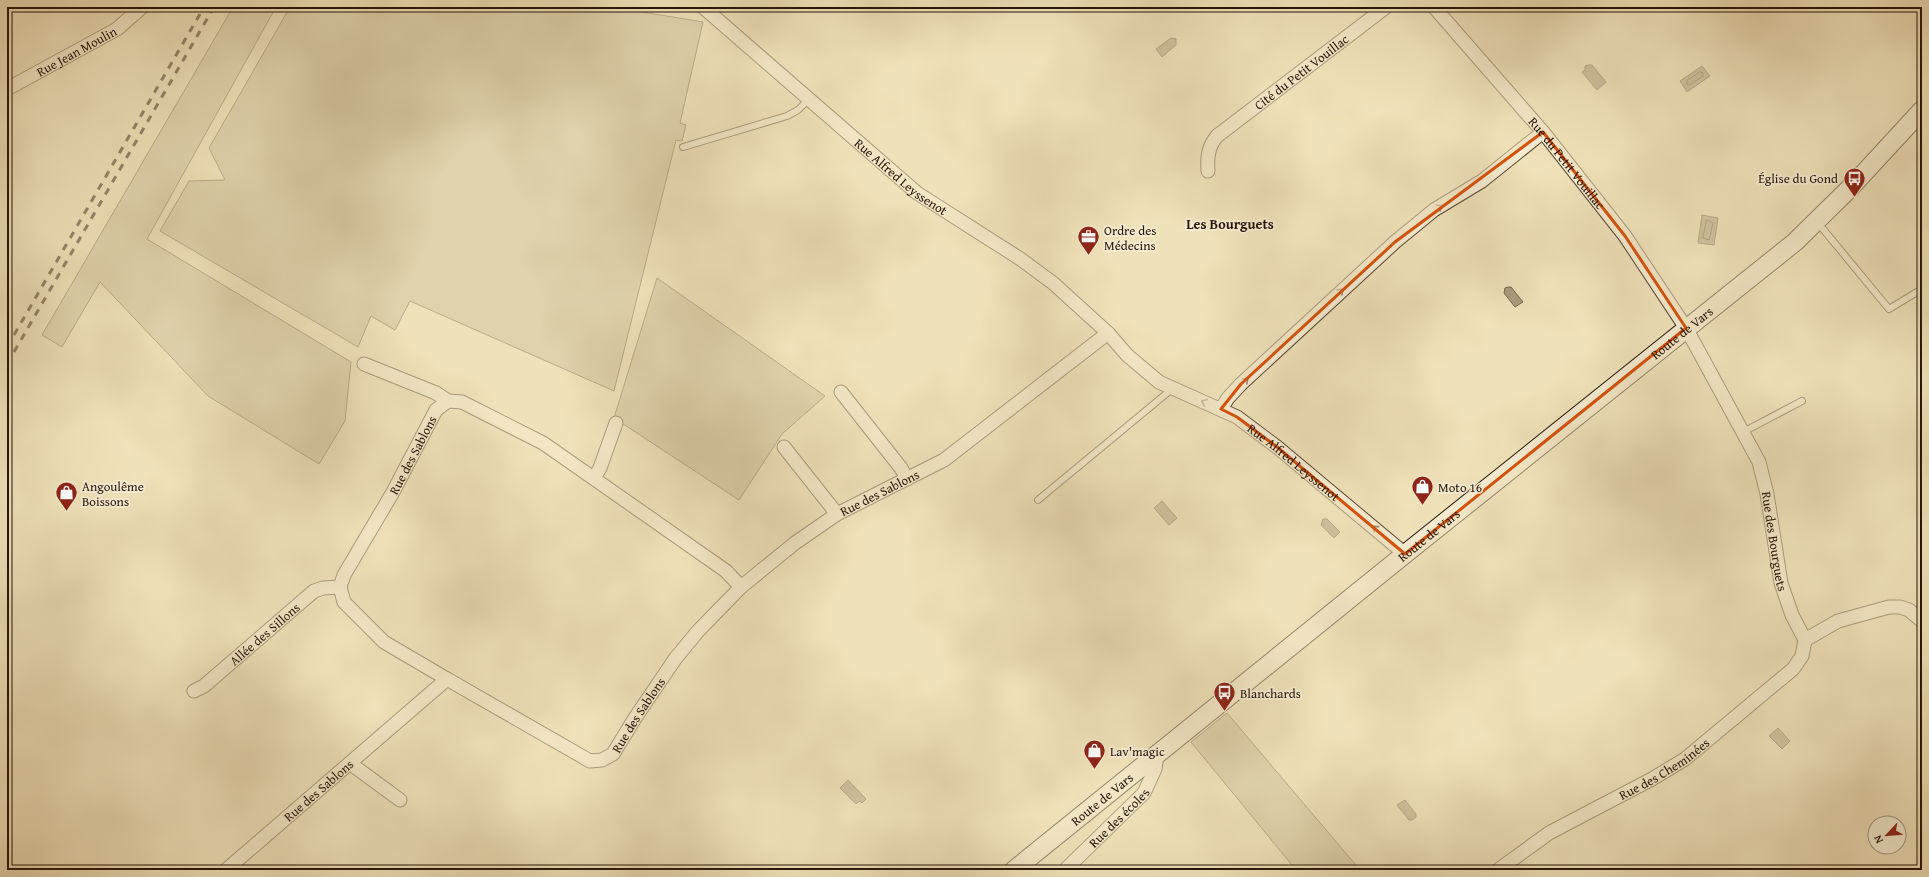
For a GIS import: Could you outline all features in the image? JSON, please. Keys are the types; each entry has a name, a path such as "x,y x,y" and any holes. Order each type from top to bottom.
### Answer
{"main road":[{"name":"Route de Vars","path":"1014,870 1686,328 1795,242 1851,187 1922,110"}],"street":[{"name":"Rue Jean Moulin","path":"7,89 117,29 142,7"},
{"name":"Cité du Petit Vouillac","path":"1208,171 1208,153 1211,144 1217,136 1386,7"},
{"name":"Rue du Petit Vouillac","path":"1434,7 1543,132 1625,236 1686,328"},
{"name":"Rue Alfred Leyssenot","path":"709,8 808,100 917,193 1019,258 1053,283 1108,333 1150,376 1172,389 1237,417 1277,446 1405,554"},
{"path":"1221,409 1228,398 1241,384 1395,242 1434,210 1482,181 1543,132"},
{"name":"Rue des Bourguets","path":"1686,328 1717,389 1759,462 1767,494 1781,584 1792,615 1805,640"},
{"name":"Rue des Sablons","path":"448,401 436,410 393,492 344,575 340,588 344,602 384,642 590,760 602,760 613,754 635,718 675,659 698,631 741,587 795,543 837,514 944,460 1108,333"},
{"path":"364,364 436,394 448,401 462,402 544,443 726,571 741,587"},
{"path":"841,392 901,468 907,479"},
{"path":"594,478 600,468 616,423"},
{"path":"784,447 837,514"},
{"name":"Allée des Sillons","path":"194,691 204,686 314,591 323,588 340,588"},
{"path":"1805,640 1838,621 1889,607 1900,607 1909,610 1922,620"},
{"name":"Rue des Cheminées","path":"1498,870 1549,833 1652,779 1685,759 1793,668 1802,656 1805,640"},
{"name":"Rue des Sablons","path":"226,870 351,764 394,724 447,679"},
{"name":"Rue des écoles","path":"1065,870 1144,793 1155,769 1157,756"},
{"path":"351,764 400,800"}],"lane":[{"path":"682,147 787,116 798,110 808,100"},
{"path":"1816,221 1889,309 1922,289"},
{"path":"1038,500 1172,389"},
{"path":"1743,432 1802,401"}],"highlighted area":[{"path":"1543,132 1625,236 1686,328 1405,554 1277,447 1237,417 1221,409 1241,384 1395,242"}],"shaded area":[{"path":"233,7 276,7 147,239 351,362 345,421 319,464 208,396 100,282 62,347 42,335"},
{"path":"290,7 612,7 703,22 680,123 686,125 682,141 676,140 614,391 410,301 395,330 371,316 358,347 160,231 189,181 225,180 209,148"},
{"path":"657,278 825,396 782,434 739,500 614,418"},
{"path":"1227,713 1360,870 1296,870 1191,742"}],"water":[{"path":"1171,38 1176,39 1176,45 1162,57 1156,49"},
{"path":"1592,65 1606,82 1597,90 1582,72 1585,70 1585,66"},
{"path":"1702,66 1710,76 1687,92 1680,81"},
{"path":"1702,215 1718,218 1714,245 1698,243"},
{"path":"1511,287 1523,302 1515,307 1504,293 1505,288"},
{"path":"1162,501 1177,518 1169,525 1154,508"},
{"path":"1323,519 1327,519 1340,532 1334,538 1321,525"},
{"path":"1778,728 1790,741 1782,749 1769,736"},
{"path":"848,780 866,799 862,803 859,801 856,804 840,788"},
{"path":"1405,800 1416,814 1416,817 1412,820 1409,820 1397,805"}],"railway":[{"path":"7,347 204,7"},
{"path":"7,364 214,7"}],"place":[{"name":"Église du Gond","path":"1854,198"},
{"name":"Ordre des Médecins","path":"1089,256"},
{"name":"Moto 16","path":"1422,506"},
{"name":"Angoulême Boissons","path":"67,512"},
{"name":"Blanchards","path":"1224,712"},
{"name":"Lav'magic","path":"1094,770"}],"district":[{"name":"Les Bourguets","path":"1230,224"}]}
